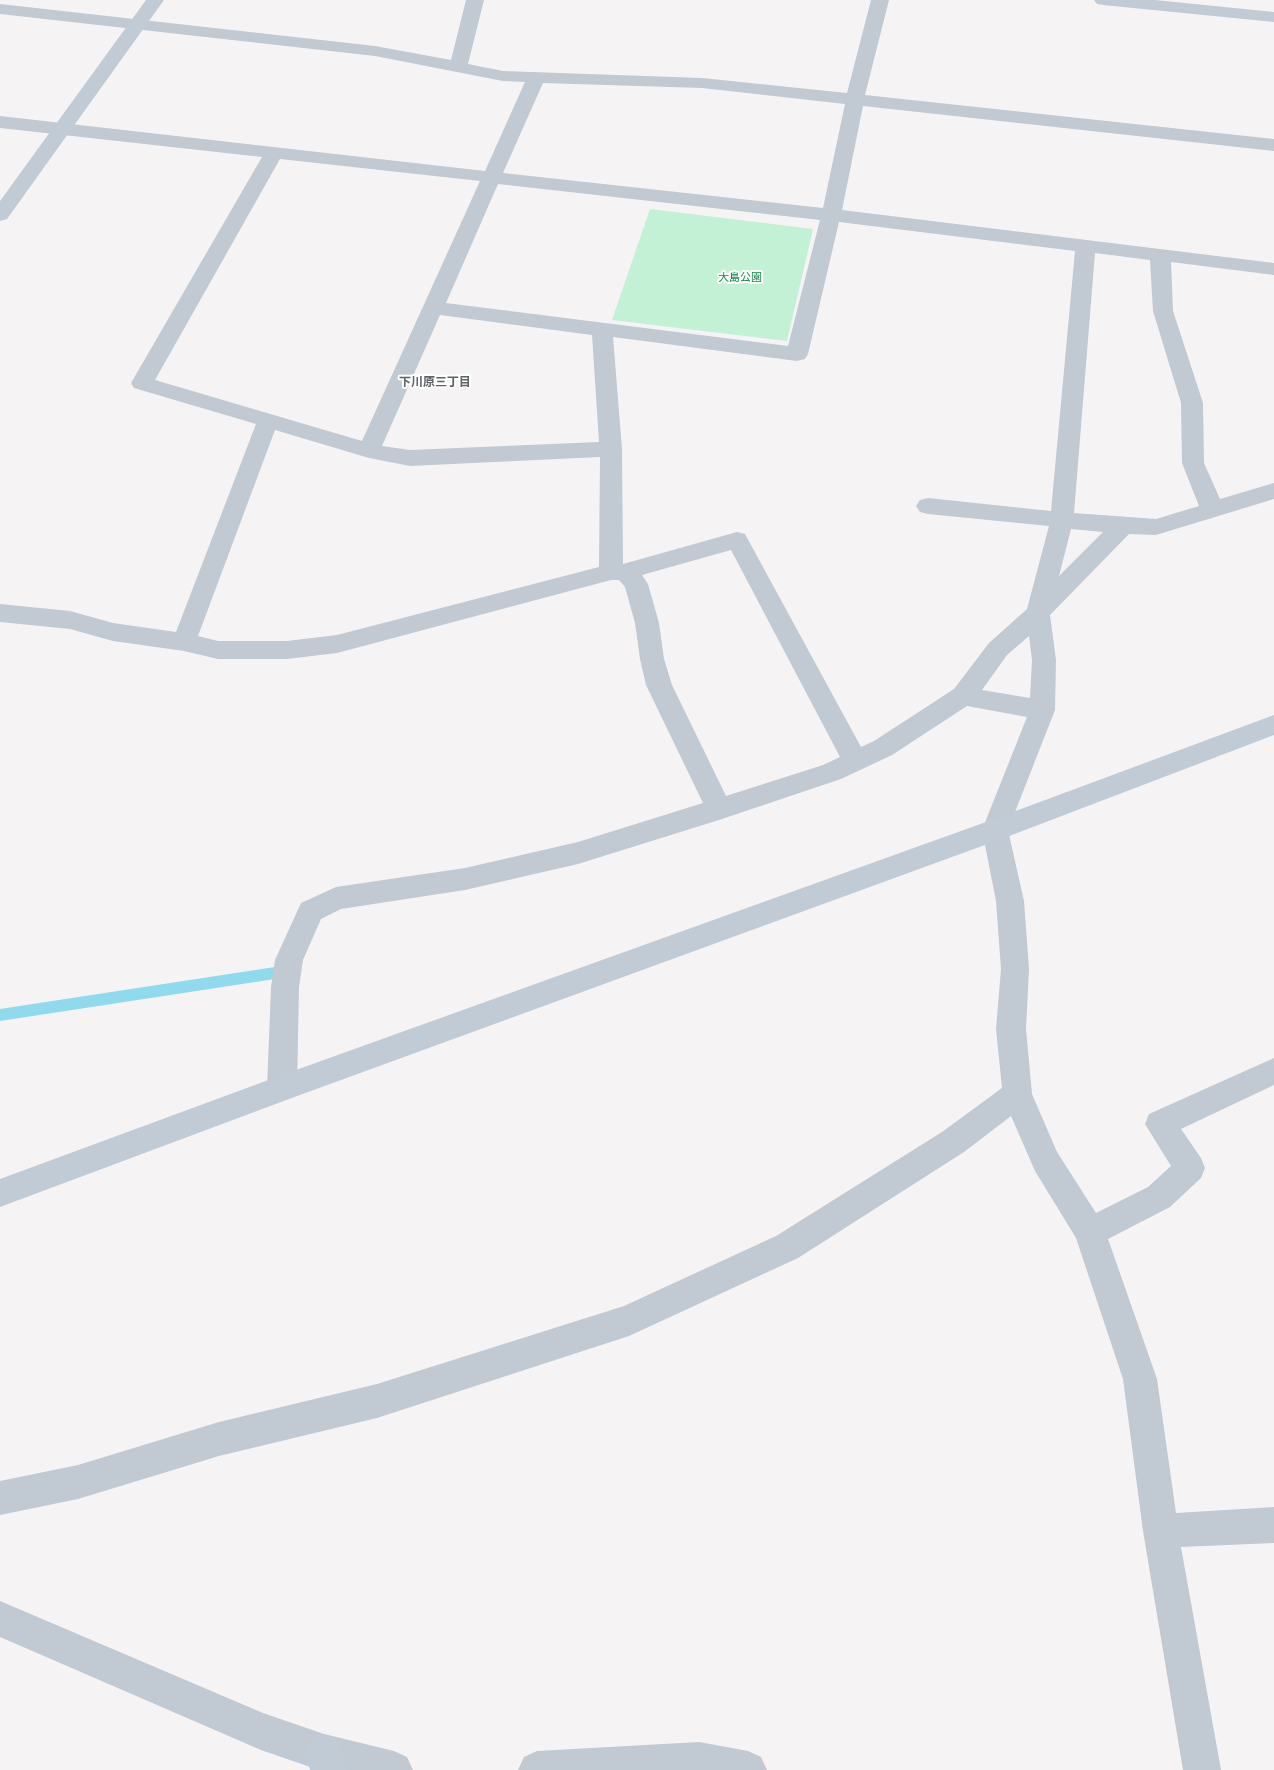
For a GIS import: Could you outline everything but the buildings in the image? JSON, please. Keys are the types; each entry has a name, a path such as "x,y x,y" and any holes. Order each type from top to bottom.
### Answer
{"street":[{"path":"0,215 63,130 154,0"},
{"path":"458,68 475,0"},
{"path":"434,308 797,354 831,215 855,99 880,0"},
{"path":"1103,0 1274,16"},
{"path":"0,9 375,50 503,76 702,83 1274,145"},
{"path":"369,451 536,78"},
{"path":"0,122 831,215 1274,269"},
{"path":"274,153 142,383 369,451 410,458 611,449"},
{"path":"1086,245 1062,520 1038,613 1044,660 1042,710 995,830 1010,900 1015,969 1011,1029 1017,1094 1046,1161 1090,1232 1140,1379 1161,1531 1202,1770"},
{"path":"1160,254 1163,312 1192,403 1192,463 1213,511"},
{"path":"602,330 618,572"},
{"path":"184,642 268,421"},
{"path":"928,506 1123,526 1156,527 1274,491"},
{"path":"282,1088 285,987 289,960 311,911 336,898 465,879 578,852 719,810 832,772 883,748 963,696 998,649 1038,613 1123,526"},
{"path":"0,613 70,620 113,632 184,642 218,650 287,650 337,644 737,540 855,761"},
{"path":"618,572 636,584 647,623 652,659 659,685 719,810"},
{"path":"963,696 1042,710"},
{"path":"0,1193 282,1088 995,830 1274,725"},
{"path":"1090,1232 1159,1197 1190,1168 1160,1124 1274,1072"},
{"path":"0,1498 78,1482 219,1439 377,1401 629,1320 787,1247 953,1142 1017,1094"},
{"path":"1161,1531 1274,1525"},
{"path":"0,1619 261,1731 327,1762 394,1770"},
{"path":"538,1770 700,1761 748,1770"}],"green space":[{"name":"大島公園","path":"650,209 813,229 787,341 612,320"}],"waterway":[{"path":"0,1015 288,971"}],"district":[{"name":"下川原三丁目","path":"435,382"}]}
